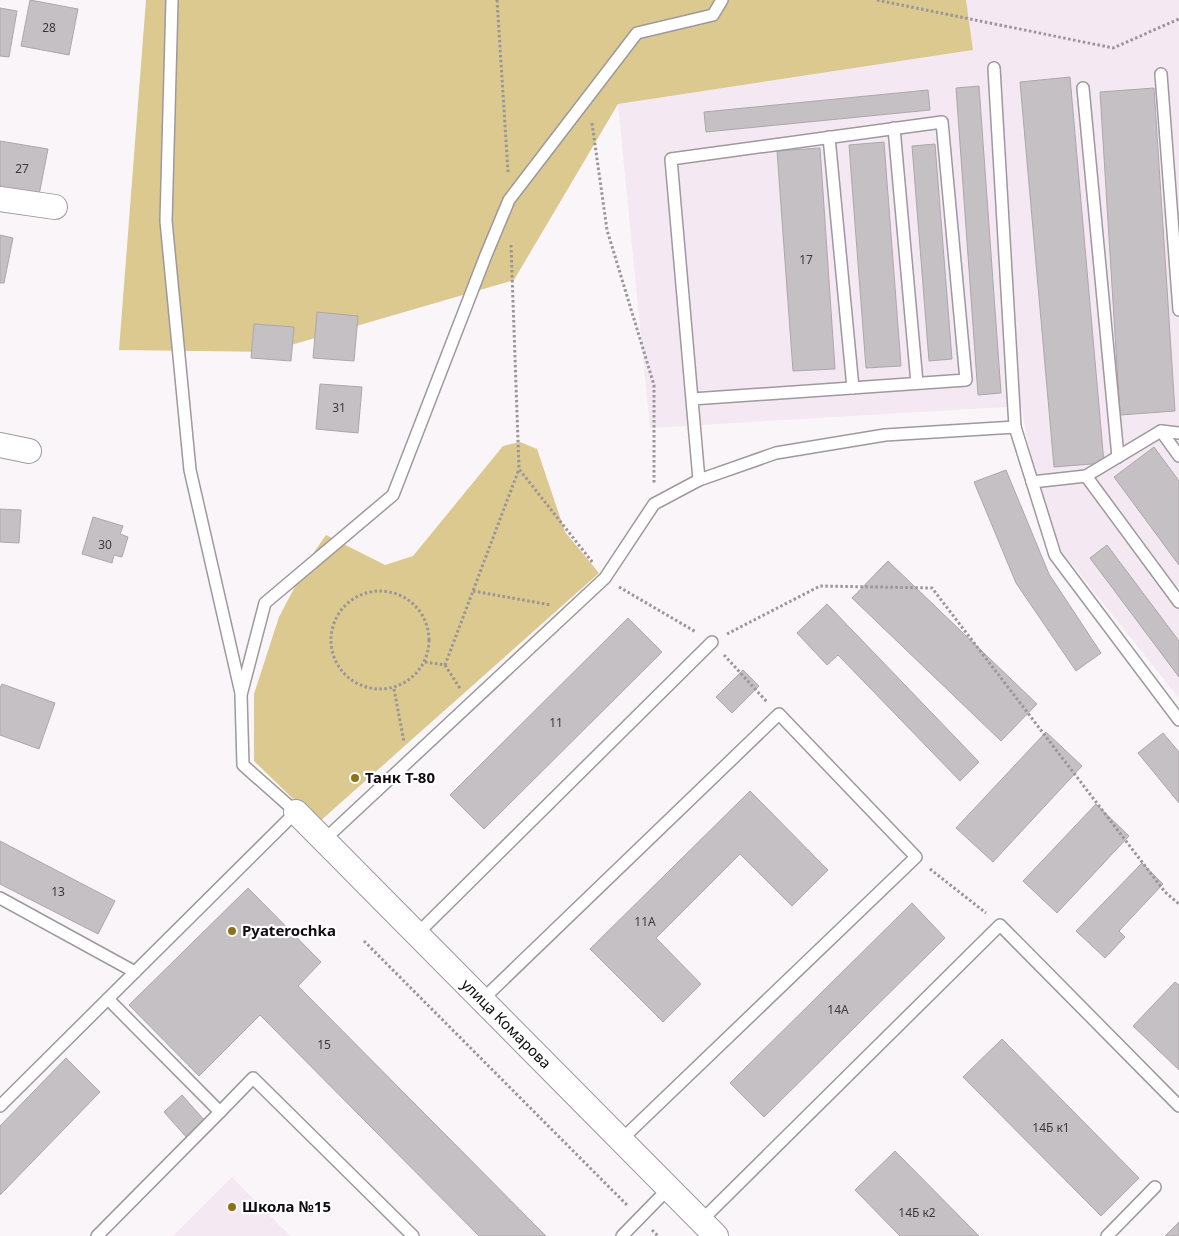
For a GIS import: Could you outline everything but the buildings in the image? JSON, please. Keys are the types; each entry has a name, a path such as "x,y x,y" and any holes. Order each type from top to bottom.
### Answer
{"street":[{"path":"0,199 56,207"},
{"path":"0,446 29,450"},
{"name":"улица Комарова","path":"296,812 708,1229"}],"lane":[{"path":"0,1106 296,812 243,765 241,695 190,460 166,221 172,0"},
{"path":"241,695 265,603 393,495 486,254 509,200 637,33 713,16 722,0"},
{"path":"994,68 1015,427 1055,555 1179,720"},
{"path":"1161,74 1179,310"},
{"path":"1083,88 1118,457"},
{"path":"692,399 966,380 942,122 671,159 699,480"},
{"path":"894,128 917,383"},
{"path":"828,137 853,388"},
{"path":"324,840 605,578 654,504 699,480 776,454 876,436 1015,427"},
{"path":"1032,482 1086,476 1161,431 1179,434"},
{"path":"1161,431 1179,456"},
{"path":"1086,476 1179,602"},
{"path":"418,934 712,642"},
{"path":"482,1000 779,714 916,857 621,1140"},
{"path":"0,898 135,972"},
{"path":"708,1229 1000,925 1179,1106"},
{"path":"108,999 220,1112"},
{"path":"97,1236 253,1078 413,1236"},
{"path":"1107,1236 1155,1186"},
{"path":"622,1236 668,1189"}],"path":[{"path":"497,0 509,200"},
{"path":"877,0 1113,48 1179,20"},
{"path":"588,97 607,230 654,384 654,504"},
{"path":"445,665 519,469 511,240"},
{"path":"519,469 605,578 712,642 779,714"},
{"path":"712,642 820,586 932,588 1165,892 1179,904"},
{"path":"376,590 396,593 414,604 426,621 430,641 425,662 412,679 394,688 373,690 353,683 338,668 331,649 331,628 340,610 356,596 376,590"},
{"path":"473,591 573,608"},
{"path":"425,662 445,665 470,704"},
{"path":"394,688 408,762"},
{"path":"916,857 1000,925"},
{"path":"364,941 658,1236"}],"shaded area":[{"path":"146,0 966,0 973,50 618,104 514,280 267,352 119,350"},
{"path":"966,0 1179,0 1179,698 1046,532 1021,406 650,428 618,104 973,50"},
{"path":"520,442 537,449 565,532 599,573 318,823 254,761 254,694 279,617 310,558 326,535 385,565 413,556 503,446"},
{"name":"Школа №15","path":"232,1177 290,1236 173,1236"}],"place":[{"name":"Танк Т-80","path":"355,778"},
{"name":"Pyaterochka","path":"232,931"},
{"name":"Школа №15","path":"232,1207"}]}
